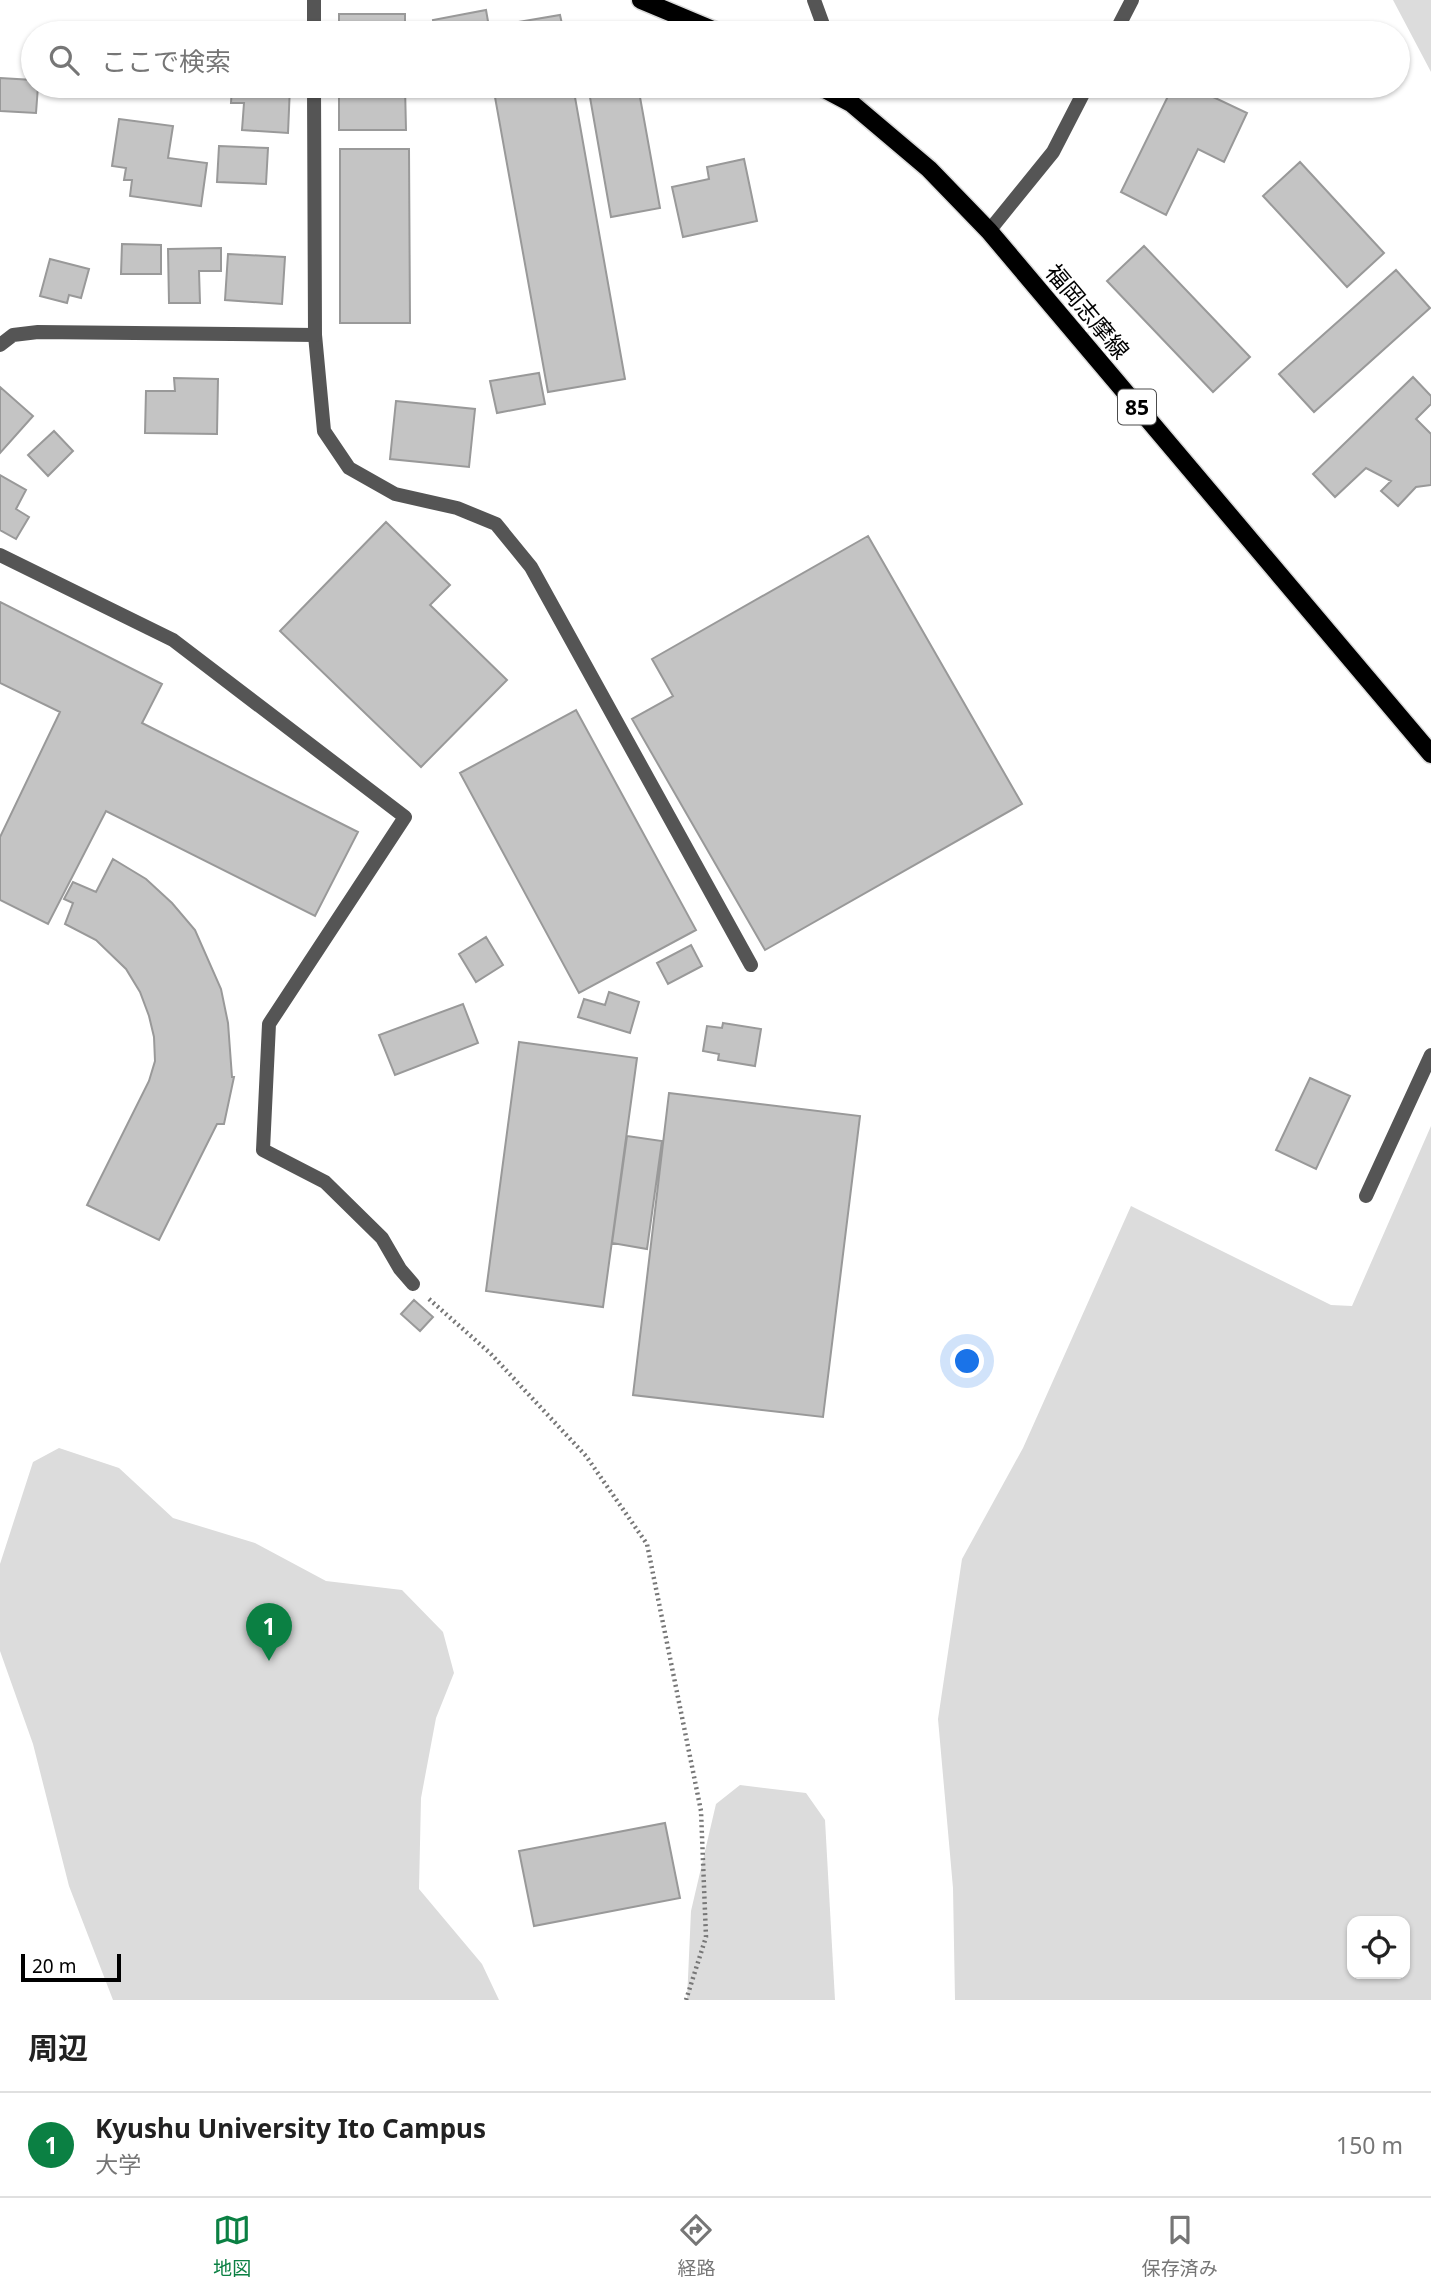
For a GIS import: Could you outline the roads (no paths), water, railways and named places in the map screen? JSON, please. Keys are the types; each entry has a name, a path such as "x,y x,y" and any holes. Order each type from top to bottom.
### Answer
{"main road":[{"path":"641,0 691,21"},
{"name":"福岡志摩線","path":"842,98 929,169 989,231 1431,754"}],"street":[{"path":"314,0 314,21"},
{"path":"814,0 822,21"},
{"path":"1121,21 1132,0"},
{"path":"314,98 315,335 324,431 349,468 395,494 457,508 496,524 531,567 751,965"},
{"path":"849,98 851,103"},
{"path":"989,231 1053,152 1081,98"},
{"path":"0,345 13,335 38,332 315,335"},
{"path":"0,555 173,640 405,817 269,1024 263,1150 325,1182 382,1238 400,1269 413,1284"},
{"path":"1366,1196 1431,1055"}],"place":[{"name":"Kyushu University Ito Campus","path":"269,1661"}]}
